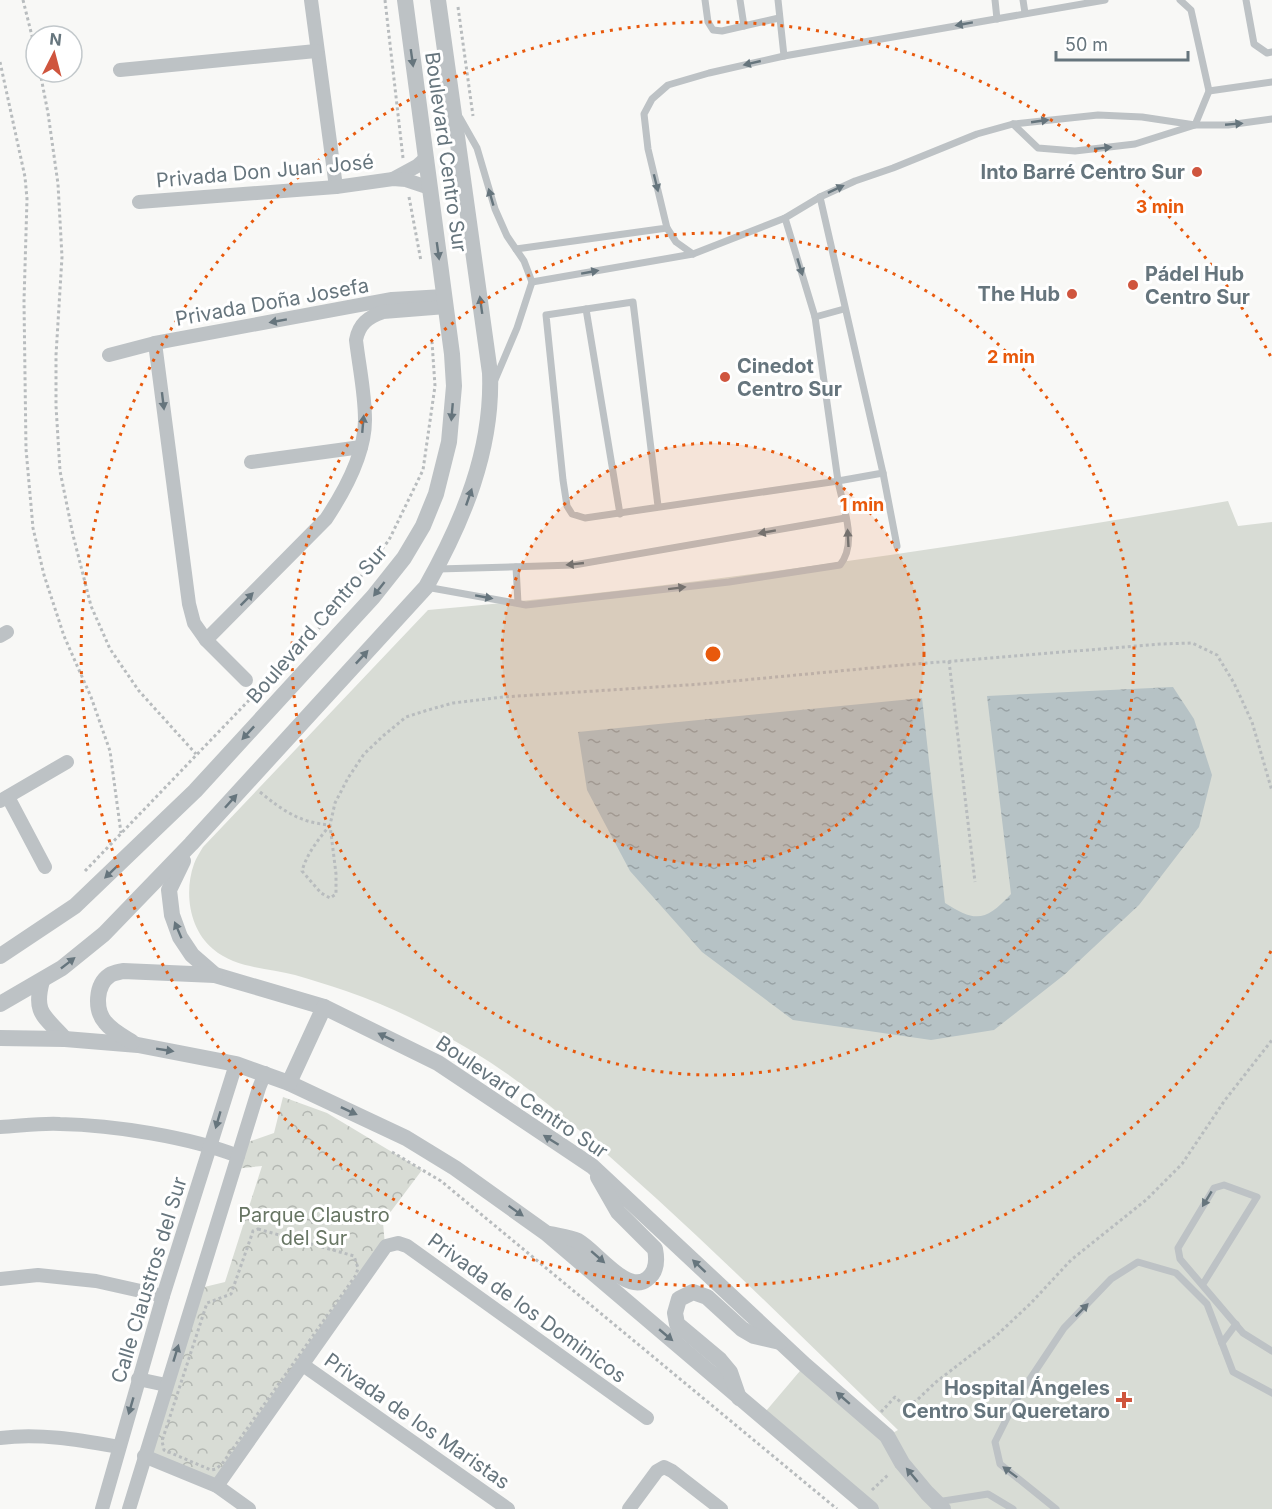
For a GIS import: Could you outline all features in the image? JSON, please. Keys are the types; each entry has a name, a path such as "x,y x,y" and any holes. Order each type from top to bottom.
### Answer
{"street":[{"path":"311,0 316,51 336,187"},
{"name":"Boulevard Centro Sur","path":"0,956 75,906 195,791 373,597 404,558 423,526 436,494 448,442 454,386 405,0"},
{"name":"Boulevard Centro Sur","path":"0,1004 62,968 104,934 191,844 426,587 452,539 475,480 482,452 491,391 438,0"},
{"path":"120,70 316,51"},
{"name":"Privada Don Juan José","path":"139,202 336,187 401,177 426,158"},
{"name":"Privada Don Juan José","path":"401,177 430,188"},
{"name":"Privada Doña Josefa","path":"109,355 155,343 392,299 445,302"},
{"name":"Privada Doña Josefa","path":"361,447 365,420 356,340 362,324 374,315 383,312 445,302"},
{"path":"155,343 189,604 194,622 206,640 246,680"},
{"path":"206,640 326,519 342,496 361,447 251,462"},
{"path":"45,867 4,799 67,762"},
{"name":"Boulevard Centro Sur","path":"191,844 169,890 172,915 180,937 192,955 214,975 324,1007 438,1063 592,1166 781,1343 887,1436 902,1463 940,1505"},
{"path":"138,1045 115,1032 102,1017 98,1004 99,994 102,983 110,975 123,971 214,975"},
{"path":"42,981 37,999 40,1010 65,1039"},
{"path":"289,1083 324,1007"},
{"path":"0,1038 65,1039 138,1045 236,1064 289,1083 406,1138 455,1168 546,1233 865,1504"},
{"name":"Calle Claustros del Sur","path":"102,1509 138,1378 236,1064"},
{"path":"129,1509 259,1088 266,1073"},
{"path":"0,1127 71,1125 125,1130 211,1146 238,1156"},
{"path":"546,1233 576,1240 627,1282 640,1284 650,1278 657,1262 656,1249 618,1212 592,1166"},
{"name":"Privada de los Dominicos","path":"217,1486 386,1246 398,1243 407,1246 647,1418"},
{"path":"0,1279 38,1275 96,1281 163,1296"},
{"path":"739,1398 730,1372 720,1360 676,1324 675,1313 679,1299 693,1292 707,1297 742,1329 754,1336 781,1343"},
{"name":"Privada de los Maristas","path":"303,1365 508,1509"},
{"path":"138,1378 166,1385"},
{"path":"0,1438 27,1435 66,1437 119,1447"},
{"path":"144,1456 217,1486 249,1509"},
{"path":"629,1509 657,1471 664,1467 721,1509"}],"lane":[{"path":"705,0 708,22 713,30 722,31 779,18"},
{"path":"740,0 744,26"},
{"path":"778,0 784,56"},
{"path":"995,0 998,19"},
{"path":"1023,0 1025,13"},
{"path":"693,254 676,242 667,228 647,138 644,114 651,99 669,85 709,73 784,56 1105,0"},
{"path":"1180,0 1191,10 1209,91 1196,125"},
{"path":"1246,0 1254,45 1267,53 1272,52"},
{"path":"1209,91 1272,82"},
{"path":"453,106 477,148 495,209 507,236 524,261 532,282 517,328 491,391"},
{"path":"532,282 693,254 785,218 820,197 855,181 977,134 1013,124 1098,115 1143,117 1196,125 1228,125 1272,119"},
{"path":"1013,124 1038,148 1075,151 1135,144 1196,125"},
{"path":"820,197 883,473 897,546"},
{"path":"426,587 519,603 552,603 783,575 840,565 847,556 849,539 838,481 815,317 785,218"},
{"path":"516,249 667,228"},
{"path":"658,506 633,302 546,315 567,506 572,514 585,518 620,514 658,506 883,473"},
{"path":"586,309 620,514"},
{"path":"815,317 844,309"},
{"path":"436,570 574,565 845,518"},
{"path":"516,567 519,603"},
{"path":"1203,1284 1257,1197 1224,1185 1214,1188 1178,1248 1180,1258 1243,1333 1272,1351"},
{"path":"1056,1509 1000,1464 995,1442 1016,1400 1064,1328 1111,1279 1138,1262 1176,1273 1207,1304 1233,1372 1272,1394"},
{"path":"1222,1343 1236,1324"},
{"path":"940,1505 988,1494 1014,1509"}],"path":[{"path":"23,0 29,24"},
{"path":"385,0 401,177 421,262"},
{"path":"457,0 477,148"},
{"path":"0,62 25,177 27,199 24,301 26,449 33,528 44,575 64,636 91,697 110,751 121,833"},
{"path":"42,84 58,184 62,256 56,355 56,406 60,471 73,535 91,606 110,649 139,691 196,754"},
{"path":"82,874 327,620 388,540 423,470 435,386 432,340"},
{"path":"330,825 313,846 302,871 321,893 330,898 336,894 336,874 330,825 335,803 348,778 364,754 405,717 445,705 503,697 702,684 1192,643 1217,655 1234,683 1252,722 1272,791"},
{"path":"949,662 975,882"},
{"path":"258,790 290,814 311,823 330,825"},
{"path":"880,1413 895,1397 904,1405 916,1401 936,1382 997,1335 1071,1260 1146,1200 1182,1164 1225,1100 1272,1040"},
{"path":"384,1147 441,1181 837,1509"},
{"path":"258,1229 354,1256 357,1261 356,1275 222,1464 211,1470 164,1450 162,1447 207,1303 216,1300 231,1294 253,1231 258,1229"},
{"path":"865,1504 902,1463"}],"green space":[{"path":"1228,501 1238,526 1272,522 1272,1509 871,1509 761,1417 805,1365 887,1436 898,1430 718,1256 590,1140 521,1084 442,1034 395,1010 346,991 295,975 231,960 213,949 198,931 191,909 189,886 194,864 203,847 428,610 628,589 829,564"},
{"name":"Parque Claustro del Sur","path":"283,1097 327,1113 422,1170 383,1222 385,1246 217,1486 144,1456 196,1289 225,1282 262,1166 234,1169 242,1144 274,1133"}],"water":[{"path":"1173,687 1194,719 1212,775 1199,827 1139,905 1064,975 994,1030 931,1040 793,1020 702,952 630,871 587,790 578,732 922,698 945,903 965,914 980,916 994,910 1011,894 987,696"}],"place":[{"name":"Into Barré Centro Sur","path":"1197,172"},
{"name":"Pádel Hub Centro Sur","path":"1133,285"},
{"name":"The Hub","path":"1072,294"},
{"name":"Cinedot Centro Sur","path":"725,377"},
{"name":"Hospital Ángeles Centro Sur Queretaro","path":"1124,1400"}]}
